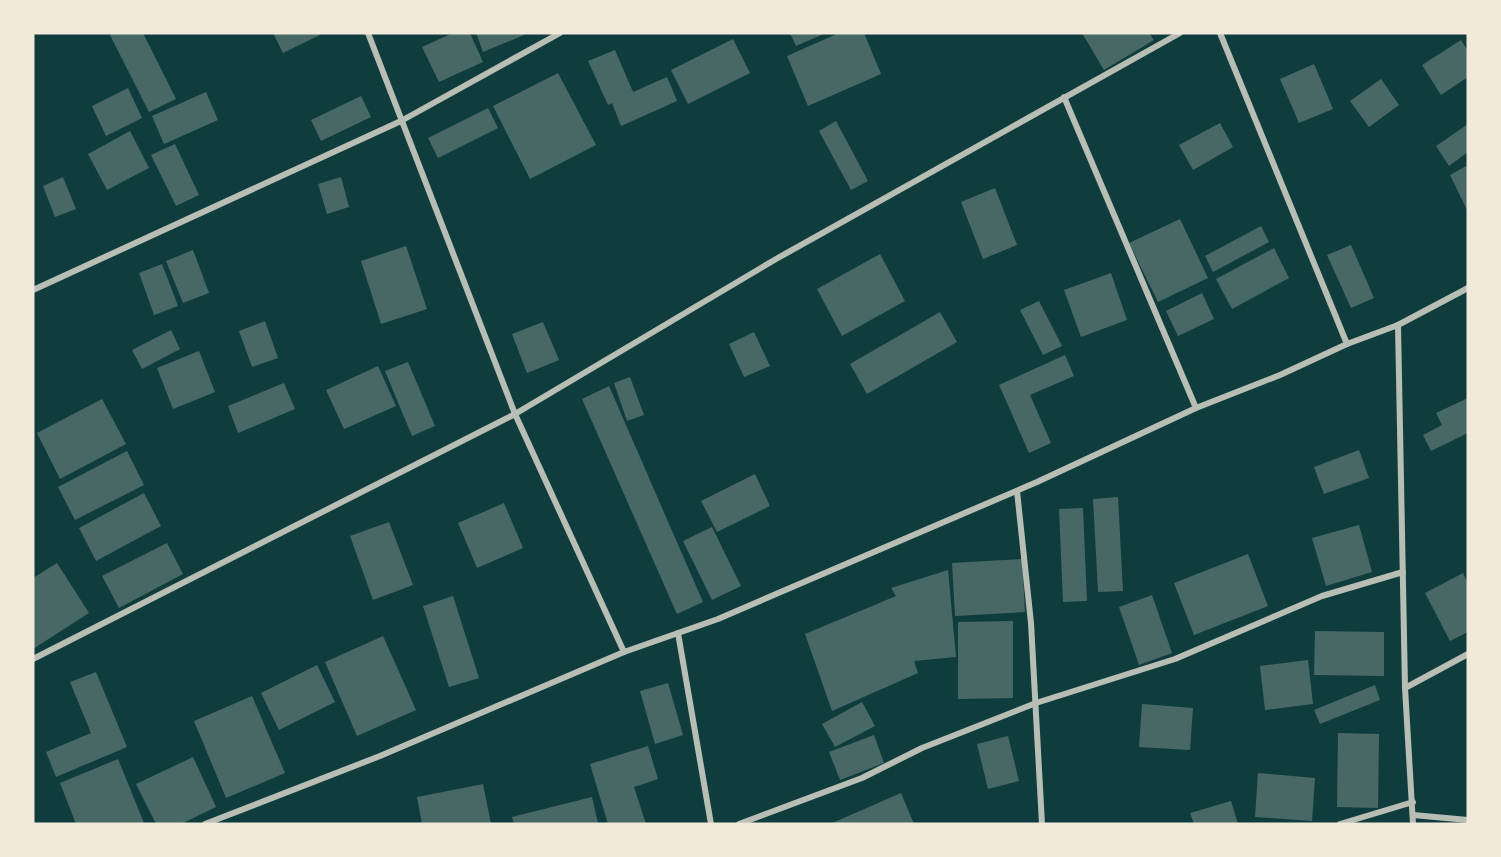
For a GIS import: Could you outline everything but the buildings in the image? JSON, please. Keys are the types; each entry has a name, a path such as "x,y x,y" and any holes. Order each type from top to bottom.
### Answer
{"street":[{"path":"368,33 515,414 624,652"},
{"path":"33,290 401,122 560,33"},
{"path":"33,659 515,414 776,260 1180,33"},
{"path":"1220,33 1347,344"},
{"path":"1064,97 1196,408"},
{"path":"204,824 380,756 624,652 718,619 1017,491 1196,408 1280,375 1347,344 1398,325 1468,288"},
{"path":"1398,325 1405,688 1413,824"},
{"path":"1017,491 1036,704 1042,824"},
{"path":"739,824 862,778 922,748 1036,704 1175,659 1322,596 1403,572"},
{"path":"678,633 711,824"},
{"path":"1405,688 1468,654"},
{"path":"1340,824 1413,802"},
{"path":"1413,815 1468,820"}]}
